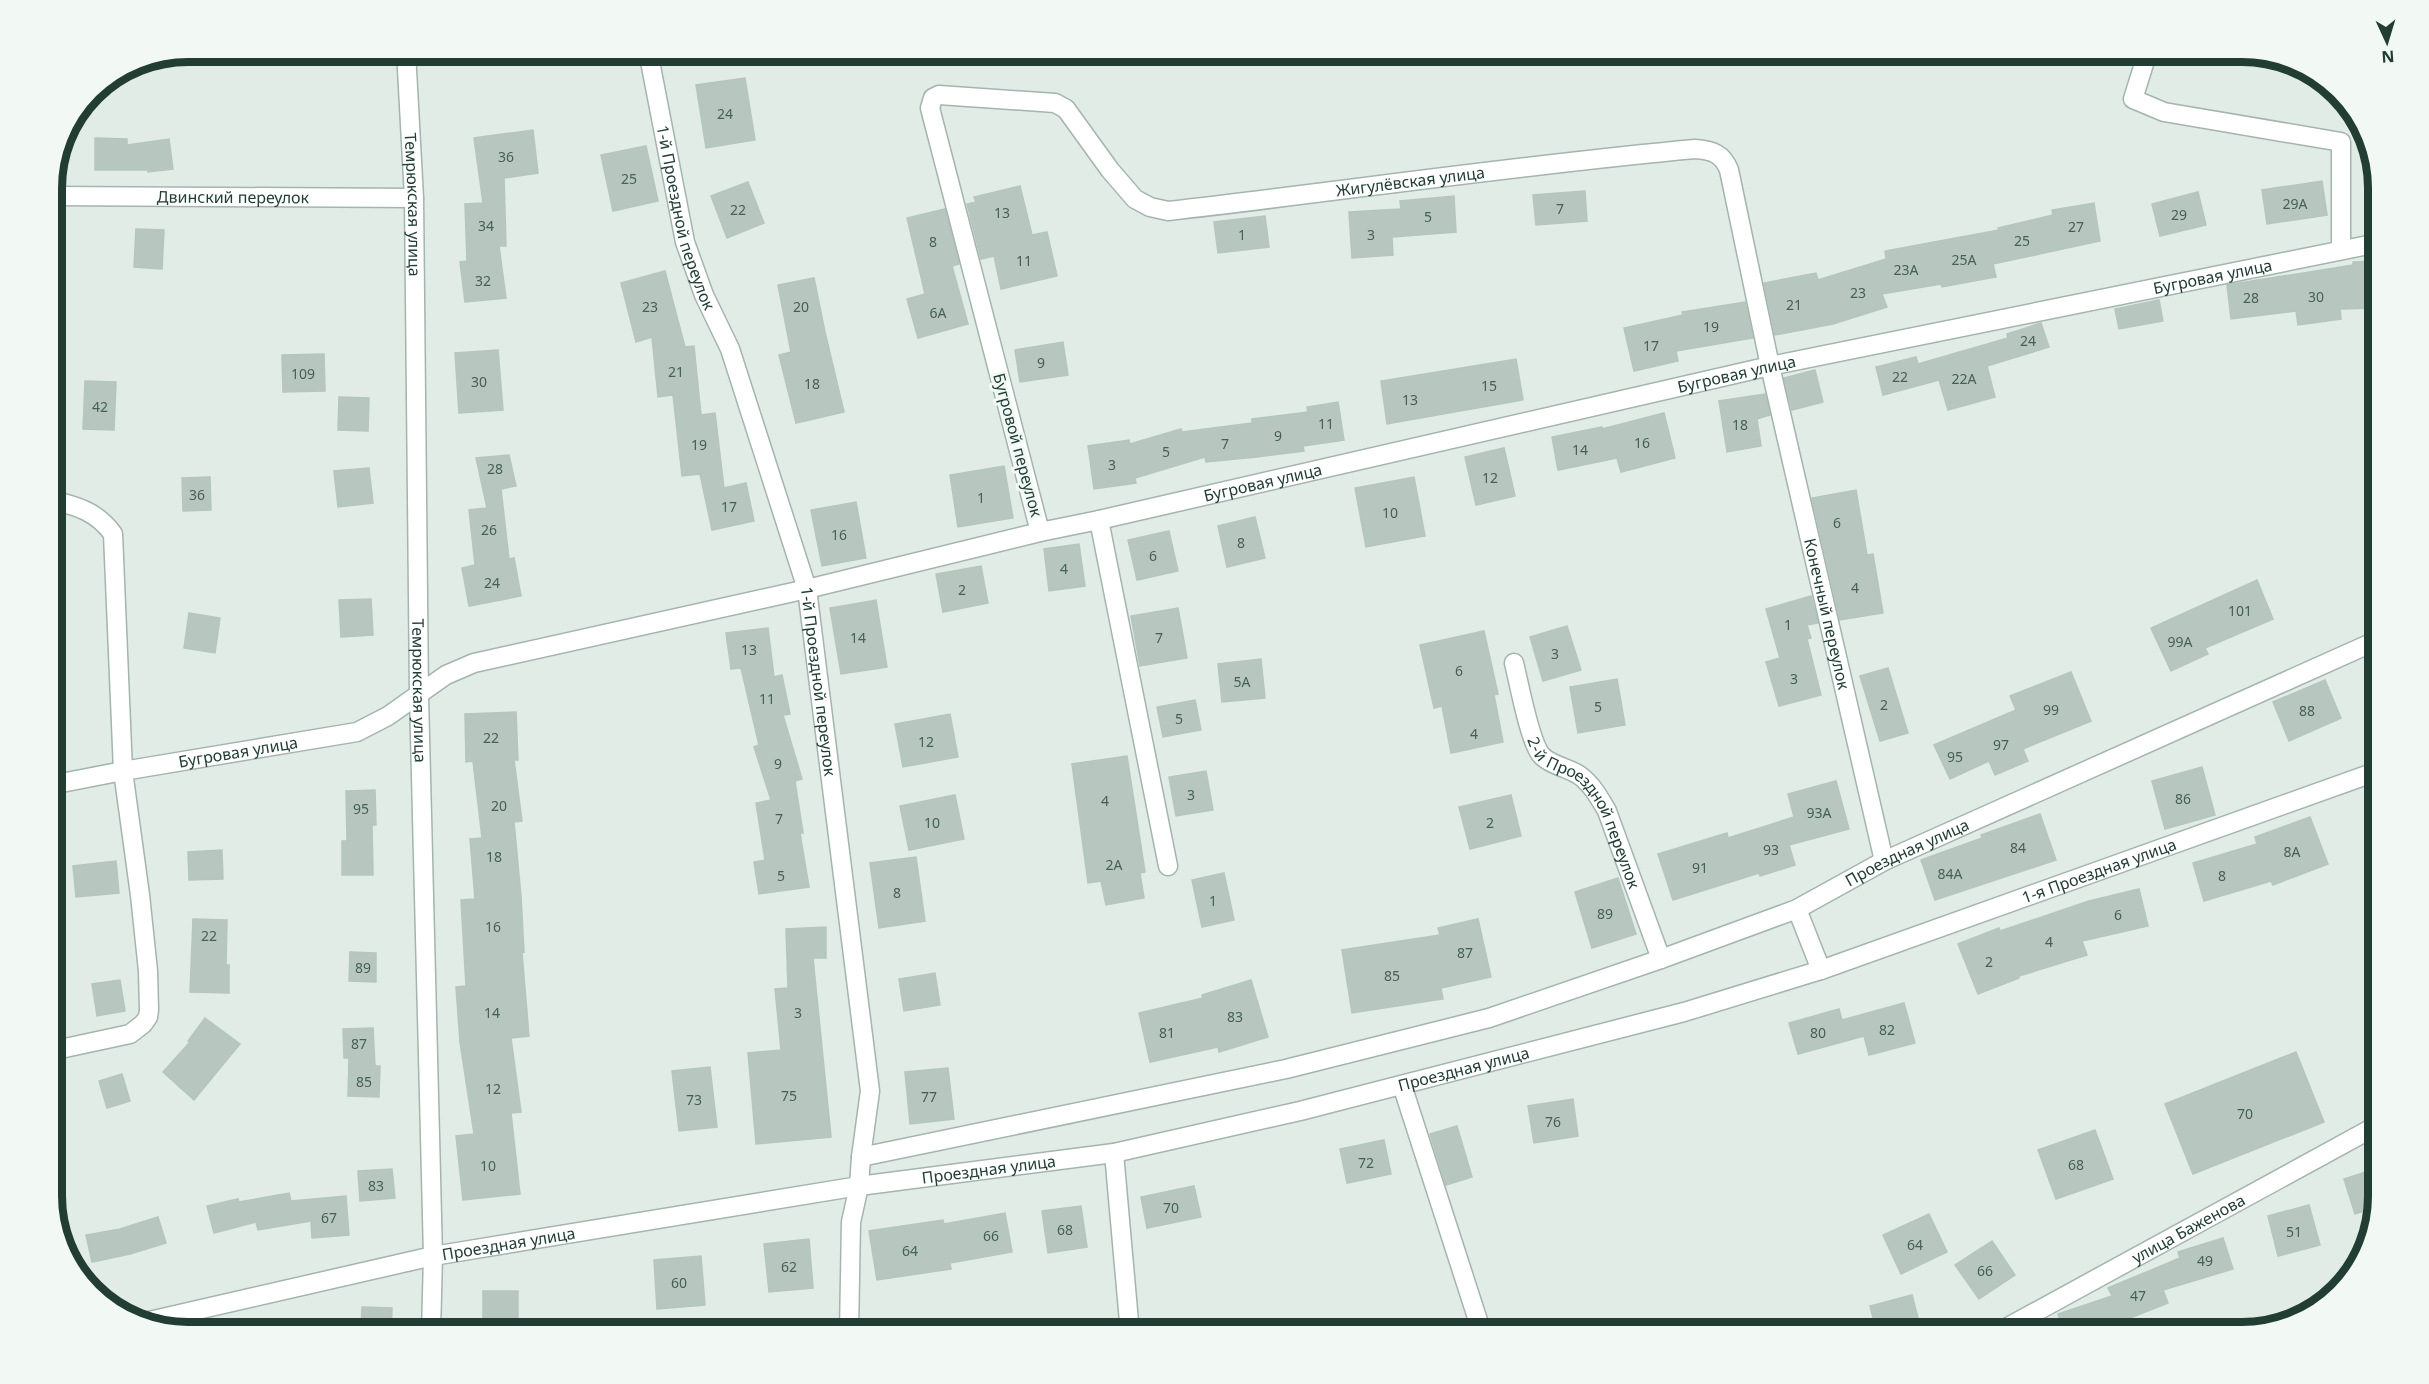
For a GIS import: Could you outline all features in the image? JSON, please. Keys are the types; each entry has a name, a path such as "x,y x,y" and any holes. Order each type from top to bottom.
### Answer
{"street":[{"name":"Темрюкская улица","path":"406,62 414,198 419,696 432,1256 431,1322"},
{"name":"1-й Проездной переулок","path":"650,62 685,242 704,295 730,349 807,589 870,1091 859,1186 851,1222 849,1322"},
{"path":"2145,62 2133,99 2164,111 2342,142 2341,250"},
{"name":"Жигулёвская улица","path":"933,98 946,94 1055,103 1066,109 1110,170 1135,199 1150,207 1168,211 1392,185 1580,159 1706,150 1716,153 1726,161 1729,170 1770,366"},
{"name":"Бугровой переулок","path":"933,98 930,108 1040,532 1098,520"},
{"name":"Двинский переулок","path":"62,196 414,198"},
{"name":"Бугровая улица","path":"1098,520 1770,366 2367,245"},
{"name":"Конечный переулок","path":"1770,366 1884,861"},
{"path":"62,503 93,513 114,534 123,771 148,971 148,1017 137,1030 130,1034 62,1049"},
{"path":"1098,520 1168,866"},
{"path":"807,589 1040,532"},
{"name":"Бугровая улица","path":"62,783 357,732 388,716 446,675 474,663 807,589"},
{"name":"Проездная улица","path":"861,1157 1309,1063 1489,1018 1797,909 1884,861 2367,645"},
{"name":"2-й Проездной переулок","path":"1514,663 1540,754 1549,762 1579,775 1595,792 1607,811 1660,959"},
{"name":"1-я Проездная улица","path":"1821,970 2368,775"},
{"path":"1797,909 1821,970"},
{"name":"Проездная улица","path":"159,1319 432,1256 859,1186 1114,1153 1402,1085 1684,1012 1821,970"},
{"path":"1402,1085 1478,1322"},
{"name":"улица Баженова","path":"2017,1322 2368,1130"},
{"path":"1114,1153 1129,1322"}],"building":[{"path":"745,78 755,140 706,148 696,85"},
{"path":"533,130 538,173 504,178 506,246 499,246 506,298 465,302 460,262 467,261 465,204 483,203 474,138"},
{"path":"95,138 127,139 127,145 169,139 173,169 148,172 148,170 95,170"},
{"path":"646,146 658,201 613,211 601,155"},
{"path":"2322,181 2327,215 2267,224 2262,190"},
{"path":"748,182 764,223 727,238 711,196"},
{"path":"1020,186 1032,235 1047,232 1057,276 1001,289 994,256 981,259 967,204 976,202 974,197"},
{"path":"1585,191 1587,221 1536,225 1533,195"},
{"path":"2198,192 2206,225 2160,236 2152,204"},
{"path":"1454,196 1456,232 1392,237 1393,255 1352,258 1349,212 1401,209 1400,201"},
{"path":"2094,203 2100,241 1993,264 1996,277 1942,287 1941,284 1882,294 1887,307 1833,324 1775,335 1764,283 1816,273 1818,280 1886,259 1885,251 1999,230 1998,228 2053,215 2052,210"},
{"path":"945,209 959,264 952,266 968,324 918,338 907,299 925,294 907,218"},
{"path":"1265,216 1269,247 1218,253 1214,222"},
{"path":"136,229 164,230 162,269 134,267"},
{"path":"2367,261 2367,308 2340,309 2341,319 2298,325 2296,311 2231,319 2227,285 2353,265 2353,262"},
{"path":"665,271 685,347 694,346 701,415 715,413 724,488 746,483 754,521 712,530 700,474 682,476 673,395 658,397 652,337 636,342 621,283"},
{"path":"814,278 844,412 796,423 779,355 791,352 778,285"},
{"path":"2159,300 2163,321 2119,329 2115,309"},
{"path":"1745,302 1753,338 1676,351 1678,361 1634,371 1624,328 1683,315 1682,312"},
{"path":"2041,323 2049,347 1987,366 1995,397 1948,410 1939,380 1883,395 1876,367 1916,357 1918,364 2008,338 2007,334"},
{"path":"1063,342 1068,375 1020,382 1015,350"},
{"path":"498,350 503,410 459,413 455,353"},
{"path":"324,354 325,391 283,392 282,355"},
{"path":"1516,359 1523,400 1387,424 1381,381"},
{"path":"1815,370 1823,402 1792,410 1784,378"},
{"path":"85,381 116,382 114,430 83,429"},
{"path":"1765,394 1770,415 1757,419 1761,446 1727,452 1719,401"},
{"path":"339,397 369,398 368,431 338,430"},
{"path":"1338,402 1344,440 1303,446 1304,451 1257,457 1206,462 1205,457 1135,478 1136,483 1094,489 1088,446 1129,440 1130,444 1181,429 1182,432 1252,423 1252,419 1308,412 1307,407"},
{"path":"1664,413 1675,458 1621,472 1617,458 1558,470 1552,437 1602,427 1602,429"},
{"path":"1504,448 1515,496 1476,505 1465,457"},
{"path":"509,455 516,486 501,489 509,559 514,558 521,596 469,606 462,568 475,565 469,510 487,508 476,458"},
{"path":"1004,466 1013,518 958,527 950,475"},
{"path":"369,468 373,503 338,507 334,471"},
{"path":"210,477 211,510 183,511 182,478"},
{"path":"1414,477 1425,536 1366,547 1355,488"},
{"path":"1856,490 1867,555 1873,554 1883,613 1840,620 1812,498"},
{"path":"856,502 866,558 822,566 811,510"},
{"path":"1255,517 1265,558 1227,567 1218,526"},
{"path":"1169,531 1178,571 1137,580 1128,540"},
{"path":"1079,544 1085,586 1049,591 1044,549"},
{"path":"981,566 988,603 943,612 936,574"},
{"path":"2257,580 2273,619 2205,648 2208,654 2171,671 2151,628"},
{"path":"1811,596 1818,623 1807,625 1811,638 1807,639 1821,695 1779,706 1766,662 1780,658 1766,609"},
{"path":"371,599 373,635 341,637 339,600"},
{"path":"876,600 887,667 841,674 830,608"},
{"path":"1178,608 1187,658 1140,666 1131,616"},
{"path":"189,613 220,618 215,653 184,648"},
{"path":"1567,626 1581,670 1543,681 1530,637"},
{"path":"768,628 774,677 782,675 790,714 783,715 802,779 795,781 803,833 800,833 809,887 759,894 754,862 765,860 756,803 771,800 754,747 759,745 741,668 731,669 726,633"},
{"path":"1484,631 1498,694 1494,695 1503,742 1451,753 1442,706 1434,708 1420,645"},
{"path":"1261,659 1265,698 1222,702 1218,664"},
{"path":"1888,668 1908,733 1880,741 1860,676"},
{"path":"2071,672 2091,721 2023,749 2028,761 1995,775 1989,761 1950,779 1934,745 2016,710 2010,696"},
{"path":"1617,679 1625,725 1578,733 1570,687"},
{"path":"2325,680 2341,718 2289,741 2273,702"},
{"path":"1195,700 1201,730 1163,737 1157,707"},
{"path":"516,712 518,760 514,760 522,821 514,822 521,896 524,952 522,953 529,1036 511,1038 521,1112 511,1113 520,1194 463,1200 456,1136 474,1134 460,1042 456,987 466,986 461,900 475,899 470,839 482,838 473,761 466,762 465,714"},
{"path":"950,714 958,757 903,767 895,724"},
{"path":"1127,756 1145,872 1140,873 1144,898 1106,905 1101,881 1088,883 1072,764"},
{"path":"2202,767 2215,815 2165,829 2152,781"},
{"path":"1206,771 1213,810 1176,816 1169,777"},
{"path":"1836,781 1849,829 1789,845 1795,865 1760,876 1759,873 1673,900 1658,854 1727,833 1728,838 1794,817 1788,794"},
{"path":"375,790 376,825 372,825 373,875 342,875 342,841 347,841 346,791"},
{"path":"955,795 964,839 909,850 900,806"},
{"path":"1511,795 1521,836 1470,849 1459,807"},
{"path":"2040,814 2056,860 1935,900 1921,860"},
{"path":"2310,817 2328,864 2273,885 2271,881 2204,901 2193,863 2257,844 2255,837"},
{"path":"222,850 223,879 189,880 188,852"},
{"path":"916,857 925,921 879,928 870,863"},
{"path":"116,861 119,893 76,897 73,866"},
{"path":"1224,873 1234,920 1202,927 1192,880"},
{"path":"1618,878 1636,934 1592,948 1575,892"},
{"path":"2139,889 2148,926 2082,941 2087,955 2019,976 2019,978 1978,994 1958,944 1999,928 2000,931 2089,901"},
{"path":"193,919 227,920 226,965 229,965 229,993 190,992"},
{"path":"1478,919 1491,977 1441,988 1443,999 1352,1013 1342,950 1440,935 1438,928"},
{"path":"826,927 826,958 813,958 831,1137 756,1144 748,1053 781,1050 775,989 788,988 786,929"},
{"path":"350,952 376,953 376,982 349,981"},
{"path":"935,973 940,1005 904,1011 899,979"},
{"path":"120,980 125,1011 97,1016 92,984"},
{"path":"1251,980 1268,1037 1219,1052 1218,1047 1150,1062 1139,1013 1203,998 1202,995"},
{"path":"1904,1003 1915,1043 1869,1055 1864,1036 1798,1054 1789,1023 1839,1009 1842,1020"},
{"path":"205,1018 240,1044 194,1100 163,1072 190,1042 188,1041"},
{"path":"373,1028 375,1066 380,1066 379,1097 348,1096 349,1058 344,1058 343,1029"},
{"path":"2296,1052 2324,1122 2193,1174 2165,1104"},
{"path":"710,1067 717,1127 679,1131 672,1071"},
{"path":"948,1068 954,1119 910,1124 905,1072"},
{"path":"122,1074 130,1101 107,1108 99,1081"},
{"path":"1573,1099 1578,1136 1534,1143 1528,1106"},
{"path":"1457,1126 1472,1177 1446,1185 1430,1134"},
{"path":"2095,1130 2113,1179 2056,1199 2038,1150"},
{"path":"1384,1140 1391,1174 1347,1183 1340,1149"},
{"path":"392,1169 395,1198 360,1201 358,1171"},
{"path":"2368,1171 2366,1210 2355,1214 2344,1179"},
{"path":"1194,1186 1201,1217 1147,1228 1141,1197"},
{"path":"289,1193 291,1201 346,1196 349,1235 312,1238 311,1221 258,1230 256,1222 214,1233 207,1206 238,1199 239,1202"},
{"path":"2309,1205 2320,1245 2278,1256 2268,1216"},
{"path":"1081,1206 1087,1247 1048,1253 1042,1211"},
{"path":"1005,1213 1012,1252 950,1263 951,1269 877,1280 869,1231 943,1220 944,1224"},
{"path":"1929,1214 1947,1252 1901,1274 1883,1235"},
{"path":"158,1217 166,1243 92,1262 86,1235 120,1229"},
{"path":"2223,1238 2233,1269 2163,1290 2168,1303 2120,1322 2061,1322 2058,1314 2112,1296 2108,1288 2180,1258 2178,1252"},
{"path":"809,1239 813,1288 769,1292 764,1244"},
{"path":"1992,1241 2015,1275 1979,1299 1955,1265"},
{"path":"701,1256 705,1305 657,1309 654,1260"},
{"path":"483,1291 518,1291 518,1322 483,1322"},
{"path":"1912,1295 1919,1322 1874,1322 1870,1306"},
{"path":"362,1307 392,1308 391,1322 361,1322"}]}
